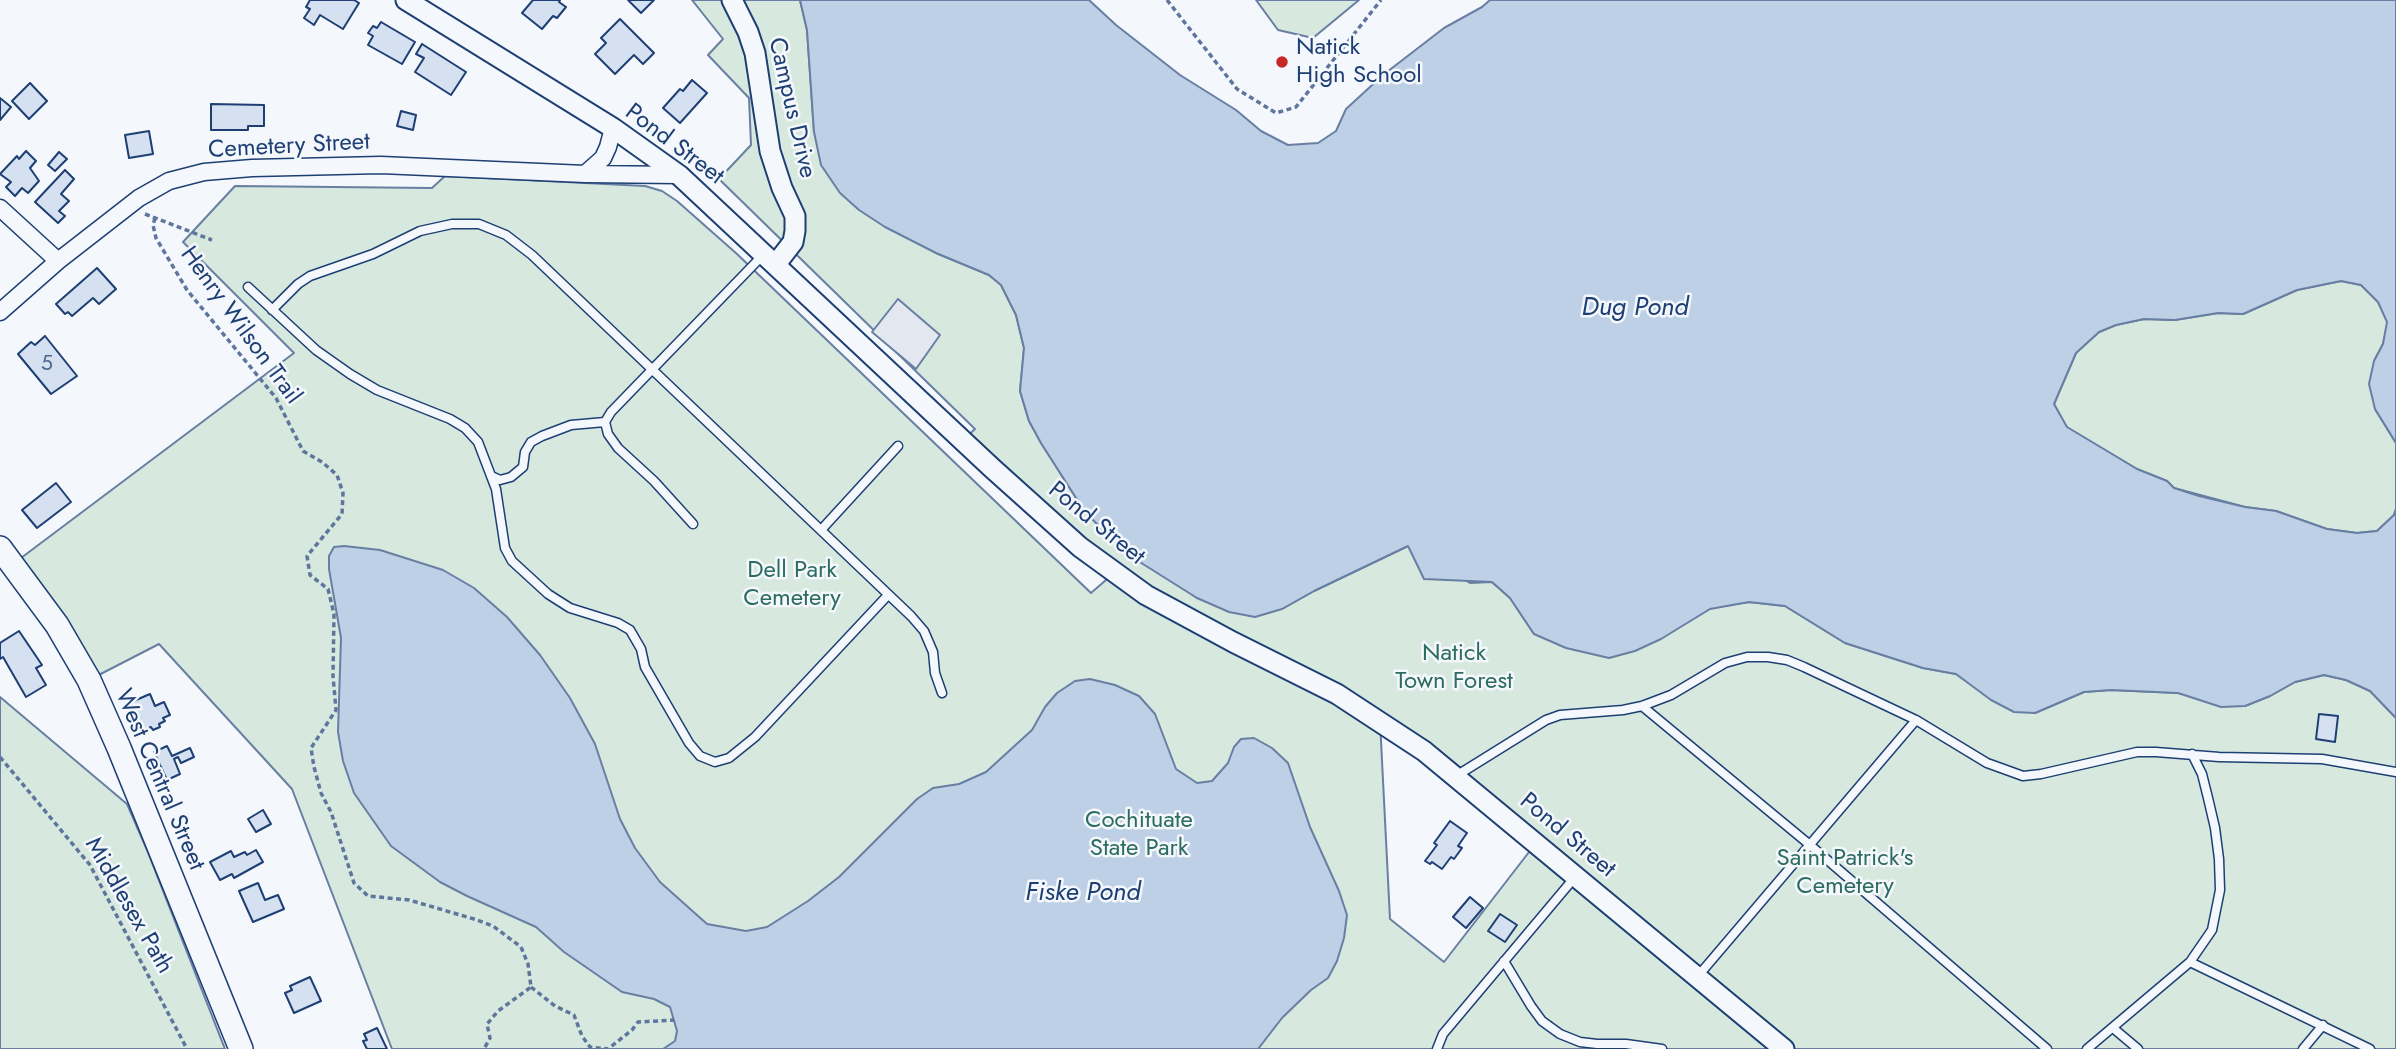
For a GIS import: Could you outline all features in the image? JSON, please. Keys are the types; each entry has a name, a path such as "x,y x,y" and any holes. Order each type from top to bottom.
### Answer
{"main road":[{"name":"West Central Street","path":"0,548 57,625 89,680 130,774 241,1049"}],"street":[{"name":"Pond Street","path":"406,0 613,128 679,175 992,468 1089,553 1146,595 1337,694 1424,751 1784,1049"},
{"name":"Campus Drive","path":"732,0 755,53 771,151 782,188 795,216 793,242 770,259"},
{"path":"585,174 603,158 613,128"},
{"name":"Cemetery Street","path":"0,312 58,261 127,207 169,181 204,172 252,168 382,165 585,174 679,175"},
{"path":"0,208 58,261"}],"lane":[{"path":"272,310 310,276 373,254 420,231 453,224 479,224 506,235 532,255 924,631 933,652 942,692"},
{"path":"693,524 654,481 618,448 608,434 605,422 611,412 651,370 770,259"},
{"path":"248,288 316,349 368,384 465,428 478,442 491,476 500,507 505,548 512,561 548,594 570,608 618,623 630,630 641,649 645,667 689,743 700,756 715,762 729,758 755,737 888,595"},
{"path":"491,476 500,480 511,477 523,467 525,452 531,442 542,436 570,425 605,422"},
{"path":"821,530 898,446"},
{"path":"1456,776 1546,720 1560,715 1642,706 1671,695 1725,663 1747,657 1787,660 1804,667 1916,720 1987,763 2023,776 2041,775 2137,752 2322,759 2396,772"},
{"path":"1642,706 1810,845 2047,1049"},
{"path":"1698,976 1916,720"},
{"path":"2087,1049 2190,962 2213,930 2220,890 2219,859 2215,828 2202,774 2192,754"},
{"path":"1437,1049 1443,1034 1576,876"},
{"path":"1504,961 1542,1021 1560,1034 1597,1045 1626,1044 1662,1049"},
{"path":"2190,962 2370,1049"},
{"path":"2302,1049 2323,1025"},
{"path":"2113,1028 2138,1049"}],"path":[{"path":"1167,0 1237,89 1276,113 1296,107 1381,0"},
{"path":"127,207 212,240"},
{"name":"Henry Wilson Trail","path":"155,219 153,225 156,237 187,290 276,398 303,451 337,475 343,493 342,514 307,556 310,575 328,589 334,614 332,676 336,710 311,748 321,793 331,812 354,883 368,896 409,900 493,926 521,947 528,964 531,988"},
{"name":"Middlesex Path","path":"0,757 90,865 187,1049"},
{"path":"484,1049 490,1038 486,1024 498,1011 531,988 555,1006 574,1015 582,1036 590,1047 608,1049 627,1035 638,1022 674,1020"}],"green space":[{"path":"692,0 800,0 807,30 814,132 936,253 989,275 1001,285 1016,315 1024,348 1020,391 1029,421 1041,443 1085,512 1106,532 1197,598 1282,609 1408,546 1470,583 1492,582 1510,598 1534,634 1749,602 1785,606 1845,643 1923,668 1956,674 1979,690 2035,713 2084,692 2111,690 2178,693 2245,706 2295,682 2324,675 2346,680 2370,691 2396,718 2396,1049 392,1049 292,789 159,644 89,680 13,564 294,353 183,242 235,186 432,188 445,176 645,186 662,191 737,254 1091,593 1114,573 962,441 975,429 719,179 751,145 749,98 708,55 723,39","holes":["1380,721 1536,843 1444,962 1390,919"]},
{"path":"1256,0 1359,0 1313,38 1278,30"},
{"path":"2341,281 2361,285 2378,302 2388,322 2383,344 2374,361 2375,409 2396,443 2396,509 2394,515 2377,531 2357,533 2327,529 2276,511 2245,507 2174,488 2167,481 2137,469 2066,427 2054,404 2076,353 2099,332 2144,319 2175,320 2218,313 2243,314 2297,290"},
{"path":"0,697 127,804 225,1049 0,1049"}],"shaded area":[{"path":"898,299 940,335 916,369 872,332"}],"water":[{"name":"Dug Pond","path":"800,0 1089,0 1116,25 1180,75 1236,110 1261,131 1288,145 1318,143 1336,131 1346,109 1383,75 1444,28 1490,0 2396,0 2396,443 2375,409 2369,384 2374,361 2383,344 2387,322 2378,302 2361,285 2341,281 2297,290 2243,314 2218,313 2175,320 2144,319 2099,332 2076,353 2054,404 2067,427 2137,469 2167,481 2174,488 2199,496 2276,511 2327,529 2357,533 2377,531 2394,515 2396,509 2396,718 2370,691 2346,680 2324,675 2295,682 2245,706 2221,707 2178,693 2111,690 2084,692 2035,713 2014,712 1991,700 1956,674 1923,668 1845,643 1785,606 1749,602 1710,609 1661,639 1635,651 1609,658 1566,648 1534,634 1510,598 1492,582 1424,579 1408,546 1282,609 1255,617 1229,612 1197,598 1127,554 1085,512 1041,443 1029,421 1020,391 1024,348 1016,315 1001,285 989,275 936,253 885,227 859,210 840,193 821,165 814,132 807,30"},
{"name":"Fiske Pond","path":"334,547 380,550 443,570 474,588 507,617 540,655 570,698 595,744 620,819 635,848 660,882 707,924 746,931 767,927 808,901 839,877 917,799 933,788 959,784 986,772 1032,730 1045,707 1057,693 1075,681 1090,679 1115,685 1139,696 1155,714 1176,769 1197,783 1212,781 1228,763 1234,747 1241,739 1254,738 1272,748 1288,763 1310,827 1347,915 1337,961 1328,978 1282,1018 1258,1049 663,1049 675,1041 677,1031 670,1007 654,999 622,992 564,952 536,927 440,882 391,846 354,793 343,761 338,732 341,638 329,569 329,556"}],"building":[{"path":"310,0 354,0 359,3 343,29 320,15 314,25 304,18 310,9 306,7"},
{"path":"533,0 560,0 566,7 557,18 553,16 542,29 522,13"},
{"path":"628,0 654,0 641,13"},
{"path":"620,19 654,53 643,64 634,55 615,74 595,54 606,43 601,38"},
{"path":"381,22 415,42 402,64 368,45 373,36 368,33 373,26 377,28"},
{"path":"422,44 466,72 451,95 415,72 424,58 416,54"},
{"path":"692,80 707,93 680,123 663,108"},
{"path":"30,83 47,101 29,119 12,101"},
{"path":"0,98 11,107 0,120"},
{"path":"211,104 264,105 264,126 248,126 248,130 211,130"},
{"path":"401,111 416,115 413,130 397,126"},
{"path":"149,131 153,154 129,158 125,135"},
{"path":"26,151 36,161 30,168 39,181 28,193 22,188 15,196 6,187 11,182 0,174 17,156 19,159"},
{"path":"59,152 67,159 55,171 48,165"},
{"path":"65,170 74,179 61,194 69,201 59,211 65,216 58,223 35,202"},
{"path":"97,268 116,289 99,304 93,298 72,316 68,312 65,314 56,304"},
{"path":"45,336 77,376 51,394 18,354 31,342 35,345"},
{"path":"56,483 71,502 37,528 22,510"},
{"path":"19,631 42,665 36,668 46,685 26,697 3,657 0,659 0,643"},
{"path":"150,694 155,706 164,702 170,715 163,718 165,721 159,724 160,727 142,731 129,703"},
{"path":"2319,714 2338,716 2335,742 2316,739"},
{"path":"167,746 172,756 190,748 194,757 181,763 178,757 174,759 180,774 167,780 154,752"},
{"path":"263,810 271,824 256,832 248,819"},
{"path":"1450,821 1467,833 1458,846 1462,848 1442,869 1425,861"},
{"path":"256,850 263,862 234,878 232,874 220,880 210,862 231,851 234,857"},
{"path":"258,883 265,900 278,895 284,909 253,922 239,891"},
{"path":"1470,897 1483,908 1466,928 1453,917"},
{"path":"1500,914 1517,925 1505,942 1488,931"},
{"path":"310,977 321,1001 294,1013 285,993 292,990 290,986"},
{"path":"377,1028 387,1049 367,1049 363,1041 367,1040 364,1034"}],"place":[{"name":"Natick High School","path":"1282,62"}],"park label":[{"name":"Dell Park Cemetery","path":"792,585"},
{"name":"Natick Town Forest","path":"1454,668"},
{"name":"Cochituate State Park","path":"1139,835"},
{"name":"Saint Patrick's Cemetery","path":"1845,873"}]}
